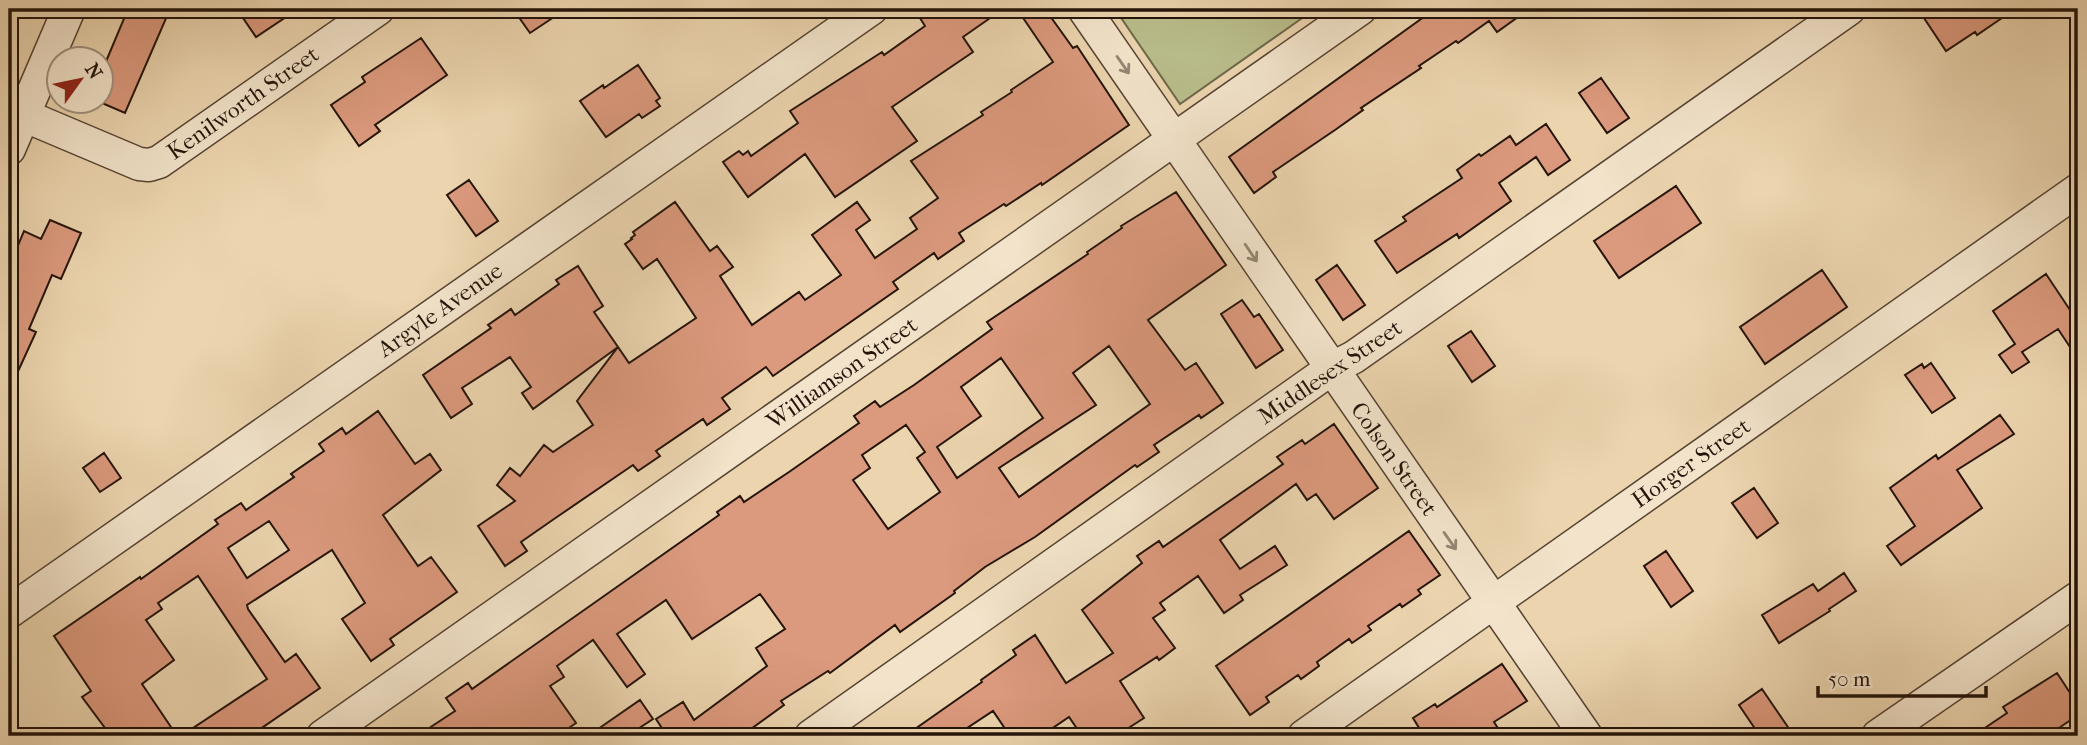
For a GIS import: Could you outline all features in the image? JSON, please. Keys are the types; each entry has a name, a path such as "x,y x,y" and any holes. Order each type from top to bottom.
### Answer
{"street":[{"path":"9,149 68,9"},
{"name":"Kenilworth Street","path":"23,116 139,164 159,162 379,9"},
{"name":"Argyle Avenue","path":"9,612 871,9"},
{"name":"Colson Street","path":"1084,9 1586,736"},
{"name":"Williamson Street","path":"323,736 1360,9"},
{"name":"Middlesex Street","path":"811,736 1331,369 1354,358 1849,9"},
{"name":"Horger Street","path":"1304,736 2078,190"},
{"path":"1878,736 2078,597"}],"green space":[{"path":"1115,9 1315,9 1180,104"}],"building":[{"path":"128,9 150,9 167,16 125,113 116,109 116,46 112,46"},
{"path":"256,9 298,9 256,37 243,18"},
{"path":"513,9 566,9 530,33"},
{"path":"935,9 1003,9 963,37 973,52 892,107 917,141 835,197 805,154 748,197 723,162 739,151 743,155 748,151 751,156 798,123 790,111 882,52 884,55 925,26 920,18"},
{"path":"1017,9 1045,9 1073,48 1077,46 1129,125 1042,185 1041,183 1006,206 1004,204 959,233 964,241 938,259 934,253 893,282 898,289 773,376 766,367 722,398 730,409 707,425 703,419 656,451 660,456 638,471 633,465 521,542 527,551 505,566 478,526 515,501 497,485 510,468 520,476 544,445 553,452 593,425 577,401 618,347 629,363 696,318 657,259 643,269 625,244 635,235 633,232 675,202 710,251 717,246 733,267 720,276 752,325 799,292 805,300 841,275 812,235 857,202 870,220 856,230 875,258 917,229 910,218 938,198 911,161 983,115 981,112 1053,62"},
{"path":"1435,9 1529,9 1497,32 1489,21 1458,43 1456,41 1273,172 1276,177 1254,193 1229,157"},
{"path":"1918,9 2015,9 1977,35 1975,32 1946,51"},
{"path":"421,38 447,75 375,125 380,131 359,146 331,105 365,82 362,77"},
{"path":"638,65 660,98 656,101 660,106 642,118 639,114 606,137 580,101"},
{"path":"1601,78 1629,118 1607,133 1579,93"},
{"path":"1546,124 1570,160 1548,175 1536,157 1499,183 1511,201 1459,238 1457,234 1397,273 1375,241 1406,221 1403,217 1462,178 1457,170 1479,154 1481,156 1510,136 1516,145"},
{"path":"469,180 498,221 476,236 447,195"},
{"path":"1676,186 1701,223 1619,278 1594,241"},
{"path":"1176,192 1226,265 1148,320 1185,370 1196,363 1223,403 1201,418 1199,415 1154,445 1159,452 1137,467 1135,465 1035,537 985,567 954,591 955,593 900,632 895,625 830,673 828,671 781,701 784,705 751,729 756,736 667,736 656,719 683,702 694,720 767,666 756,648 785,629 760,594 692,639 666,600 617,634 645,674 627,687 593,640 557,666 564,677 550,686 576,723 557,736 417,736 455,711 446,698 468,683 472,689 719,515 717,512 740,496 744,502 789,472 859,423 854,416 875,401 880,407 914,385 992,329 987,322 1088,254 1087,252 1122,228 1121,226","holes":["1109,346 1150,404 1019,497 999,468 1096,405 1073,373","1001,358 1043,418 957,478 937,447 981,416 961,387","906,425 925,452 917,458 940,492 888,529 853,480 870,468 862,455"]},
{"path":"50,220 81,233 61,279 52,275 29,329 36,332 9,391 9,267 24,231 41,239"},
{"path":"1337,265 1365,305 1343,320 1316,280"},
{"path":"578,266 603,306 594,312 618,347 533,409 522,393 531,387 510,357 462,388 472,404 451,418 423,375 491,328 488,325 511,309 515,315 559,284 556,280"},
{"path":"1822,270 1847,307 1765,364 1740,327"},
{"path":"2046,274 2078,322 2078,359 2058,329 2022,352 2029,362 2012,373 1999,355 2015,344 1993,311"},
{"path":"1242,300 1254,317 1259,314 1283,350 1256,368 1221,314"},
{"path":"1471,331 1495,366 1472,382 1448,346"},
{"path":"1931,363 1955,398 1932,413 1905,375 1922,364 1924,368"},
{"path":"378,411 415,464 430,454 441,470 383,515 418,566 431,557 457,592 390,639 394,645 371,661 342,619 365,603 332,550 247,605 285,662 296,654 320,688 250,736 181,736 267,679 198,576 158,603 162,609 146,620 174,660 142,684 177,736 111,736 82,697 91,691 54,636 218,524 215,520 241,503 246,510 294,477 291,474 324,451 319,444 342,428 346,434","holes":["269,521 289,550 247,578 228,548"]},
{"path":"2000,415 2014,434 1957,470 1982,508 1901,565 1887,546 1915,526 1890,488 1936,455 1938,459"},
{"path":"1334,424 1378,488 1334,519 1316,494 1307,500 1296,484 1220,540 1240,569 1275,546 1287,565 1240,595 1243,600 1224,613 1198,576 1160,603 1165,610 1153,618 1175,648 1120,681 1144,718 1116,736 1082,736 1069,717 1041,736 1010,736 993,711 955,736 905,736 982,682 981,680 1016,655 1013,650 1035,635 1066,683 1113,653 1082,610 1142,563 1137,556 1159,541 1163,547 1283,464 1277,457 1302,440 1305,444"},
{"path":"104,453 121,478 100,492 83,468"},
{"path":"1754,488 1778,523 1757,538 1732,503"},
{"path":"1409,531 1440,575 1418,590 1421,594 1402,607 1400,604 1368,626 1371,630 1352,643 1349,639 1317,662 1319,666 1301,679 1298,675 1266,697 1269,702 1250,715 1216,666"},
{"path":"1666,551 1693,591 1671,607 1644,566"},
{"path":"1844,573 1856,591 1779,643 1762,615 1813,584 1818,591"},
{"path":"1502,664 1527,701 1494,722 1503,736 1424,736 1413,718 1435,704 1437,707"},
{"path":"2057,673 2078,705 2078,715 2047,736 1973,736 2007,713 2003,707"},
{"path":"1762,689 1794,736 1760,736 1739,705"},
{"path":"640,700 653,719 627,736 588,736"}]}
